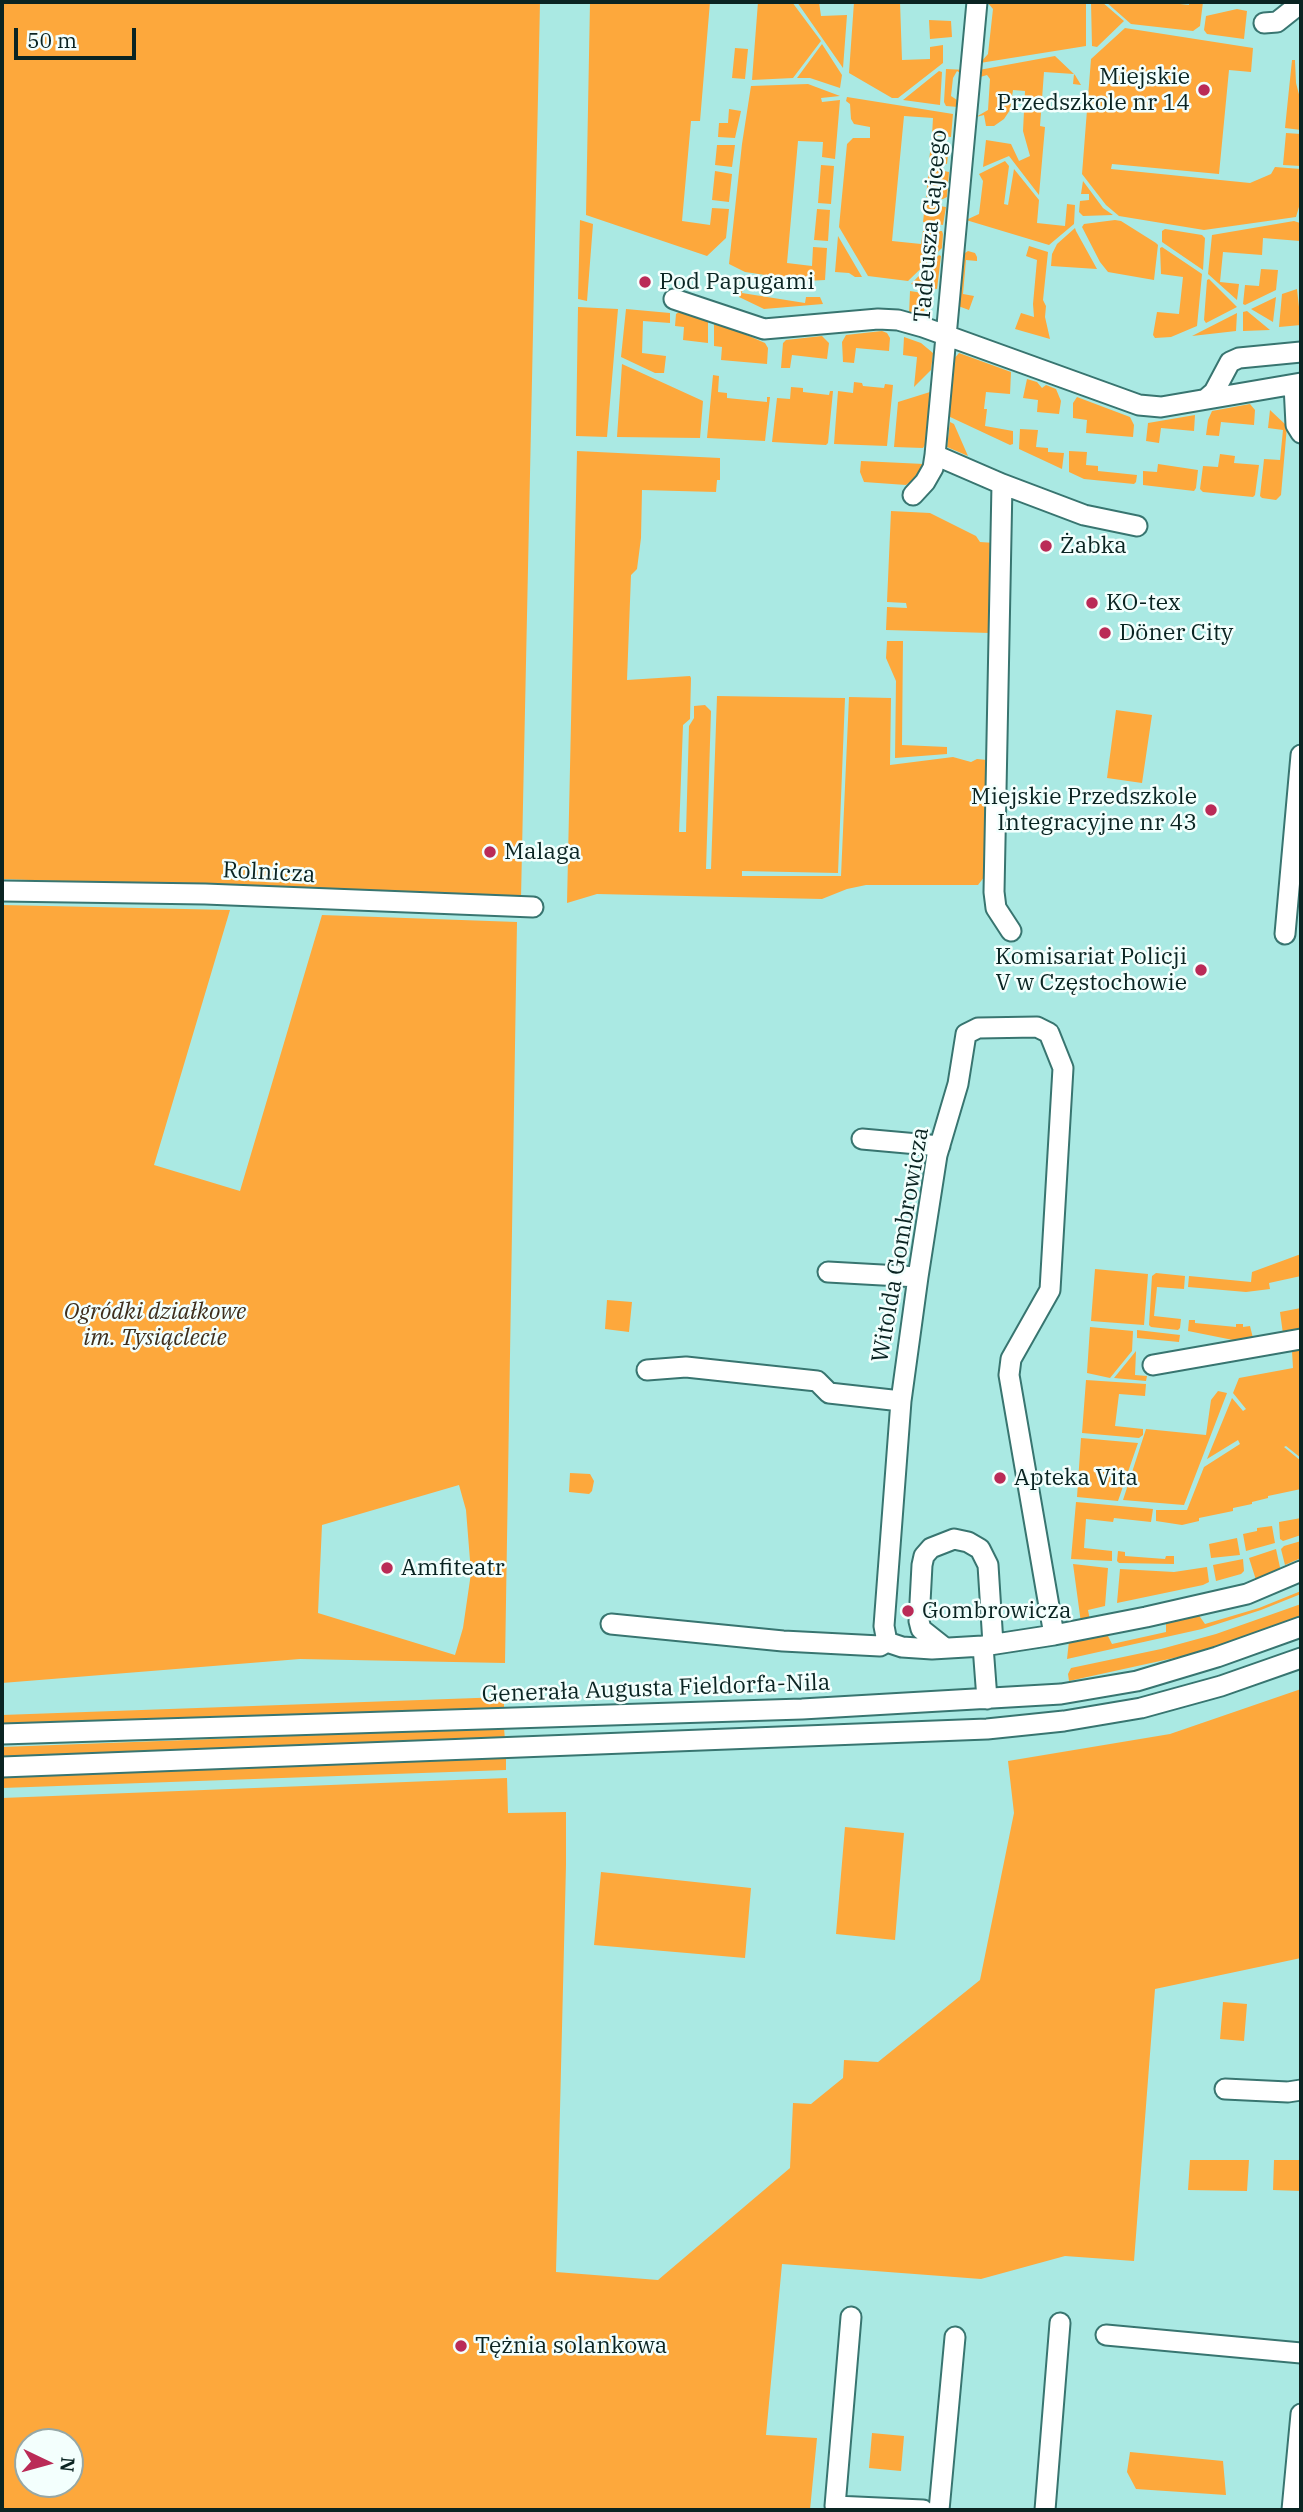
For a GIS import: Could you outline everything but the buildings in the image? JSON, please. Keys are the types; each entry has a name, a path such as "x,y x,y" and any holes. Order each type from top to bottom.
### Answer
{"street":[{"name":"Tadeusza Gajcego","path":"914,495 933,468 935,455 977,2"},
{"path":"1264,23 1277,22 1301,3"},
{"path":"674,299 764,329 878,319 898,320 1139,405 1161,407 1298,384 1296,425 1301,433"},
{"path":"1207,398 1214,392 1230,362 1239,358 1301,352"},
{"path":"935,455 1083,515 1137,526"},
{"path":"1002,484 993,892 996,908 1012,931"},
{"path":"1285,934 1301,755"},
{"name":"Rolnicza","path":"2,891 205,894 533,907"},
{"name":"Witolda Gombrowicza","path":"887,1642 884,1626 901,1401 918,1277 940,1146 958,1084 966,1034 978,1028 1037,1027 1049,1033 1063,1068 1050,1290 1011,1359 1009,1375 1054,1635"},
{"path":"862,1139 940,1146"},
{"path":"828,1272 918,1277"},
{"path":"1153,1365 1301,1339"},
{"path":"647,1370 686,1367 817,1381 829,1393 901,1401"},
{"path":"945,1648 921,1629 919,1621 922,1565 924,1556 931,1548 954,1539 968,1542 980,1549 988,1565 987,1699"},
{"path":"611,1624 782,1641 880,1646 887,1642 902,1647 945,1648 988,1645 1146,1617 1247,1594 1301,1572"},
{"name":"Generała Augusta Fieldorfa-Nila","path":"2,1734 789,1710 1061,1694 1137,1681 1217,1657 1301,1627"},
{"path":"2,1767 987,1729 1064,1721 1141,1708 1221,1686 1301,1658"},
{"path":"1225,2089 1288,2092 1301,2090"},
{"path":"851,2317 835,2506 923,2510"},
{"path":"1045,2510 1060,2323"},
{"path":"1106,2335 1301,2353"},
{"path":"939,2510 955,2337"},
{"path":"1292,2510 1301,2414"}],"green space":[{"path":"2,2 540,2 521,898 2,879"},
{"path":"590,2 710,2 700,121 691,121 682,221 710,225 712,208 729,209 726,238 707,256 586,215"},
{"path":"758,2 792,2 821,41 793,78 752,80"},
{"path":"797,2 819,2 821,16 847,15 843,68"},
{"path":"854,2 900,2 902,60 930,59 930,47 943,45 943,63 898,98 892,98 849,73"},
{"path":"987,2 1086,2 1086,46 980,63 988,54 993,9"},
{"path":"1091,2 1102,2 1124,21 1097,47 1092,46"},
{"path":"1106,2 1189,5 1189,2 1203,2 1200,26 1193,31 1131,24"},
{"path":"1237,9 1247,11 1244,39 1207,34 1204,30 1206,16"},
{"path":"929,20 951,21 952,37 930,39"},
{"name":"Miejskie Przedszkole nr 14","path":"1125,28 1253,48 1251,72 1229,70 1219,174 1112,164 1111,169 1250,183 1271,174 1275,167 1301,169 1301,200 1296,217 1204,230 1119,216 1106,205 1082,174 1091,59"},
{"path":"822,44 842,75 840,88 810,78 797,78"},
{"path":"735,48 748,49 745,79 732,78"},
{"path":"1055,56 1074,74 1044,72 1040,126 1045,127 1039,195 1009,156 983,167 986,140 1011,144 1019,161 1030,156 1023,131 1025,91 1013,90 1010,110 1004,119 994,126 986,126 984,115 976,117 988,110 990,79 987,75 977,78 979,70"},
{"path":"1292,60 1295,60 1296,83 1301,102 1301,130 1285,128"},
{"path":"946,69 967,70 966,77 957,71 953,78 951,96 963,104 958,107 946,106 944,102"},
{"path":"939,71 942,72 940,105 903,100"},
{"path":"1075,75 1081,85 1073,84"},
{"path":"808,84 840,96 821,98 822,102 840,100 835,159 822,157 823,142 798,141 787,263 812,266 813,247 827,248 825,280 806,281 745,272 729,264 751,86"},
{"path":"847,97 953,114 951,137 932,135 933,118 904,116 892,241 921,244 923,231 942,231 943,234 942,248 908,281 868,276 839,227 847,144 853,138 870,138 870,127 854,124 851,119"},
{"path":"729,109 741,111 735,138 718,137 719,123 728,123"},
{"path":"1286,133 1301,134 1301,166 1283,165"},
{"path":"931,143 949,145 947,164 929,162"},
{"path":"717,145 735,145 732,167 715,165"},
{"path":"1005,161 1009,166 1004,204 1008,205 1014,169 1039,200 1037,223 1065,226 1067,204 1075,205 1074,224 1049,245 966,220 979,214 983,181 979,174"},
{"path":"821,165 834,166 831,204 818,203"},
{"path":"929,168 949,172 947,197 926,197"},
{"path":"715,171 732,174 729,202 712,200"},
{"path":"1083,181 1103,208 1113,215 1083,216 1079,212 1080,201 1089,200 1089,194 1081,194"},
{"path":"925,204 946,207 943,225 923,222"},
{"path":"817,209 830,210 828,241 814,240"},
{"path":"580,220 593,224 587,301 578,299"},
{"path":"1121,221 1158,245 1154,280 1108,272 1100,262 1082,227 1084,224"},
{"path":"1294,221 1300,223 1300,241 1263,238 1262,255 1223,252 1220,282 1239,284 1237,300 1208,274 1212,235"},
{"path":"1075,228 1097,269 1051,266 1052,254 1057,244"},
{"path":"1165,229 1202,235 1205,238 1203,270 1162,242 1162,231"},
{"path":"838,236 862,277 835,272"},
{"path":"1029,246 1048,252 1043,300 1050,339 1015,329 1021,313 1034,317 1037,260 1026,256"},
{"path":"1162,247 1202,274 1197,326 1171,337 1155,338 1153,335 1157,312 1179,314 1183,277 1161,274"},
{"path":"968,251 975,253 977,257 977,261 966,260 963,294 974,296 969,310 958,306 962,255"},
{"path":"939,255 937,289 911,284"},
{"path":"1261,269 1278,270 1276,290 1245,305 1245,285 1259,286"},
{"path":"730,276 743,282 742,293 805,303 806,297 820,297 823,304 764,309 739,297 741,282"},
{"path":"1209,279 1237,307 1206,323 1204,320"},
{"path":"1297,289 1301,325 1279,327 1282,294"},
{"path":"910,291 929,294 925,299 924,315 935,322 909,315"},
{"path":"1276,297 1273,322 1251,309"},
{"path":"578,307 618,309 607,437 576,436"},
{"path":"626,309 670,313 670,323 643,321 642,353 666,356 664,373 655,373 621,357"},
{"path":"1247,311 1270,330 1243,331 1243,312"},
{"path":"679,312 708,320 708,343 683,340 684,327 675,326 676,314"},
{"path":"1237,313 1236,331 1192,336"},
{"path":"714,323 765,343 768,348 767,364 721,360 722,347 714,346"},
{"path":"882,331 890,338 889,351 856,348 854,363 843,362 842,342 846,335"},
{"path":"822,336 829,343 827,359 792,355 790,368 781,368 783,343 786,340"},
{"path":"904,337 921,343 933,353 931,370 914,387 917,357 903,355"},
{"path":"959,353 1011,372 1010,394 986,392 984,409 987,409 985,426 1013,431 1013,444 1010,445 948,416 953,360"},
{"path":"622,364 703,401 700,438 617,437"},
{"path":"713,375 719,376 718,392 727,393 727,398 767,402 767,397 770,397 765,441 707,438"},
{"path":"1027,379 1037,382 1042,388 1046,385 1056,389 1061,401 1059,414 1037,412 1038,400 1023,398"},
{"path":"854,382 862,383 863,386 884,388 885,384 893,385 887,446 834,444 838,391 853,393"},
{"path":"791,387 803,388 803,392 829,395 830,391 833,391 826,445 772,442 777,398 790,399"},
{"path":"930,392 925,445 923,448 894,447 898,402"},
{"path":"1077,397 1130,417 1134,425 1133,437 1086,433 1087,420 1073,418 1073,403"},
{"path":"1250,404 1255,410 1254,425 1221,422 1219,436 1206,435 1212,411"},
{"path":"1270,410 1287,426 1281,495 1276,500 1260,496 1264,459 1280,460 1283,430 1268,428"},
{"path":"1195,415 1194,431 1161,428 1159,443 1146,441 1148,423"},
{"path":"950,422 954,424 968,456 947,447"},
{"path":"1020,429 1038,430 1036,447 1048,448 1048,452 1064,453 1062,469 1019,449"},
{"path":"577,451 720,458 720,480 717,480 716,492 642,490 637,569 631,575 627,680 691,678 690,719 683,725 679,832 686,832 689,726 694,718 694,706 705,705 711,711 706,869 711,869 717,696 845,698 838,873 742,871 742,876 841,876 849,697 891,698 890,765 953,757 971,762 977,759 987,760 988,872 978,885 866,885 822,899 597,894 567,903"},
{"path":"1069,451 1087,452 1086,465 1098,466 1098,471 1137,475 1136,482 1134,484 1084,479 1069,472"},
{"path":"1220,454 1235,456 1234,463 1259,465 1253,497 1203,492 1200,489 1203,466 1218,467"},
{"path":"861,461 925,466 919,475 906,485 864,482 860,472"},
{"path":"1158,464 1198,470 1194,491 1143,485 1143,471 1157,472"},
{"path":"891,511 930,513 976,536 980,542 995,543 990,633 886,630 887,607 907,608 906,603 887,602"},
{"path":"887,641 903,641 902,745 947,747 947,754 895,758 896,681 886,658"},
{"path":"1116,710 1152,715 1142,783 1107,778"},
{"name":"Ogródki działkowe im. Tysiąclecie","path":"2,905 230,910 154,1165 240,1191 322,915 517,922 505,1663 300,1659 2,1683","holes":["459,1485 466,1510 471,1573 463,1628 455,1655 318,1613 322,1525"]},
{"path":"1301,1254 1301,1276 1269,1283 1270,1289 1246,1292 1188,1287 1189,1276 1251,1282 1252,1272"},
{"path":"1095,1269 1148,1274 1144,1325 1091,1321"},
{"path":"1156,1273 1185,1276 1184,1289 1157,1287 1154,1316 1181,1319 1178,1330 1149,1325 1152,1276"},
{"path":"607,1300 632,1302 629,1332 605,1329"},
{"path":"1301,1308 1301,1330 1283,1334 1280,1312"},
{"path":"1189,1320 1236,1327 1236,1324 1243,1324 1243,1327 1250,1326 1253,1338 1238,1341 1188,1331"},
{"path":"1090,1327 1133,1331 1132,1351 1110,1378 1087,1373"},
{"path":"1137,1330 1180,1335 1179,1342 1137,1338"},
{"path":"1300,1347 1301,1458 1284,1447 1301,1461 1301,1489 1268,1496 1252,1504 1233,1508 1233,1511 1199,1518 1199,1521 1182,1525 1156,1521 1156,1510 1187,1510 1204,1467 1240,1444 1238,1440 1207,1459 1232,1398 1243,1411 1246,1409 1233,1393 1239,1378 1293,1368 1292,1351"},
{"path":"1136,1351 1135,1375 1147,1376 1146,1381 1114,1378"},
{"path":"1086,1380 1146,1384 1145,1396 1119,1394 1115,1426 1143,1429 1143,1435 1139,1438 1082,1433"},
{"path":"1218,1391 1227,1393 1184,1505 1123,1500 1146,1429 1206,1435 1211,1400"},
{"path":"1081,1438 1138,1443 1118,1501 1077,1497"},
{"path":"570,1473 590,1474 594,1481 592,1491 589,1494 569,1492"},
{"path":"1076,1502 1153,1509 1151,1522 1114,1518 1113,1522 1086,1519 1084,1548 1112,1551 1112,1561 1071,1559"},
{"path":"1301,1518 1301,1535 1283,1541 1280,1539 1279,1522"},
{"path":"1272,1526 1275,1543 1246,1551 1243,1534"},
{"path":"1237,1538 1240,1555 1211,1558 1209,1544"},
{"path":"1301,1541 1301,1558 1285,1565 1281,1549"},
{"path":"1276,1549 1281,1572 1256,1580 1249,1558"},
{"path":"1118,1551 1125,1552 1125,1556 1165,1559 1166,1556 1174,1556 1174,1564 1119,1563"},
{"path":"1243,1559 1244,1571 1241,1574 1216,1581 1213,1565"},
{"path":"1073,1564 1108,1568 1105,1606 1088,1610 1090,1620 1081,1623"},
{"path":"1207,1567 1209,1582 1203,1585 1117,1603 1120,1569 1174,1572"},
{"path":"1301,1591 1301,1594 1261,1610 1202,1629 1067,1659 1069,1641 1107,1634 1112,1644 1166,1632 1166,1622 1198,1614 1205,1624 1259,1608"},
{"path":"1301,1604 1301,1616 1235,1641 1192,1654 1069,1681 1071,1668 1216,1634"},
{"path":"1301,1689 1301,1958 1155,1989 1134,2261 1065,2256 981,2279 782,2264 766,2435 817,2438 810,2510 2,2510 2,1798 507,1778 508,1813 566,1812 556,2272 658,2280 790,2168 793,2103 811,2104 843,2078 844,2060 878,2062 980,1980 1014,1813 1008,1761 1170,1734"},
{"path":"504,1697 504,1709 2,1726 2,1715"},
{"path":"504,1728 505,1740 2,1758 2,1747"},
{"path":"506,1758 506,1770 2,1788 2,1776"},
{"path":"845,1827 904,1833 895,1940 836,1934"},
{"path":"601,1872 751,1888 745,1958 594,1945"},
{"path":"1223,2002 1247,2004 1244,2041 1220,2039"},
{"path":"1190,2160 1249,2160 1247,2191 1188,2190"},
{"path":"1274,2160 1301,2160 1301,2191 1273,2190"},
{"path":"872,2433 904,2436 901,2471 869,2468"},
{"path":"1130,2452 1223,2461 1226,2495 1136,2489 1127,2472"}],"place":[{"name":"Miejskie Przedszkole nr 14","path":"1204,90"},
{"name":"Pod Papugami","path":"645,282"},
{"name":"Żabka","path":"1046,546"},
{"name":"KO-tex","path":"1092,603"},
{"name":"Döner City","path":"1105,633"},
{"name":"Miejskie Przedszkole Integracyjne nr 43","path":"1211,810"},
{"name":"Malaga","path":"490,852"},
{"name":"Komisariat Policji V w Częstochowie","path":"1201,970"},
{"name":"Apteka Vita","path":"1000,1478"},
{"name":"Amfiteatr","path":"387,1568"},
{"name":"Gombrowicza","path":"908,1611"},
{"name":"Tężnia solankowa","path":"461,2346"}]}
